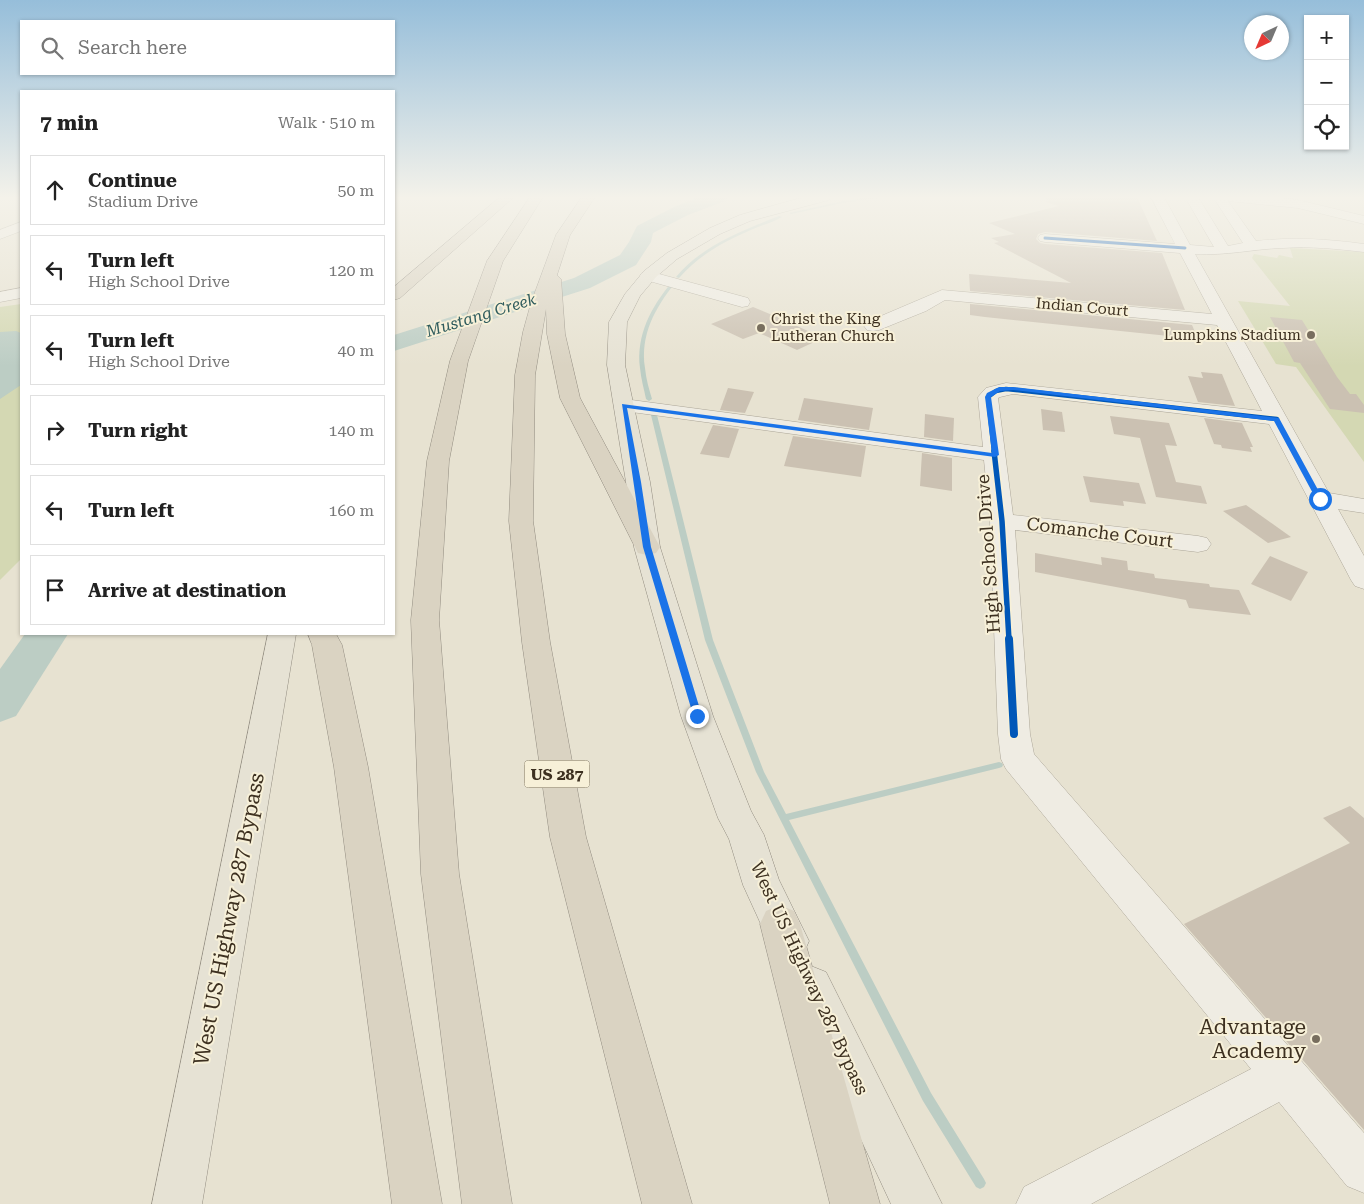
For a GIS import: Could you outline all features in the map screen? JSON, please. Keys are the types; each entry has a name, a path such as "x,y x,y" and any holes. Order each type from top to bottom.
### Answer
{"highway":[{"path":"395,294 443,253"},
{"path":"487,1204 440,874 426,620 438,461 459,361 495,261 500,253"},
{"name":"US 287","path":"557,253 539,303 544,329 525,375 522,521 536,642 568,837 667,1204"},
{"path":"552,268 544,329 570,398 647,547"},
{"path":"322,635 327,645 351,766 417,1204"},
{"path":"780,924 855,1204"}],"main road":[{"name":"West US Highway 287 Bypass","path":"677,253 648,276 633,294 618,322 616,365 638,482 647,547 697,716 736,818 746,835 762,885 917,1204"},
{"name":"West US Highway 287 Bypass","path":"177,1204 282,635"}],"street":[{"path":"1187,253 1364,580"},
{"path":"648,276 699,288 742,302"},
{"path":"0,283 20,280"},
{"path":"0,297 20,294"},
{"name":"Indian Court","path":"873,326 920,307 942,295 1223,320"},
{"name":"High School Drive","path":"1277,420 1013,388 999,389 989,394 1002,520 1014,734 1018,758 1364,1169"},
{"path":"624,405 995,455"},
{"path":"1320,499 1364,506"},
{"name":"Comanche Court","path":"1002,520 1198,544"},
{"path":"1041,1204 1284,1075"}],"green space":[{"name":"Lumpkins Stadium","path":"1292,253 1364,253 1364,462 1296,367 1276,364 1238,301 1290,306 1252,258 1254,254 1277,258 1279,255 1293,258"},
{"path":"20,304 20,560 0,580 0,307"}],"shaded area":[{"path":"0,332 20,333 20,386 0,399"}],"building":[{"path":"1014,253 1162,253 1185,310 970,291 969,274 1071,283"},
{"path":"970,304 1192,325 1198,339 970,315"},
{"name":"Christ the King Lutheran Church","path":"753,307 823,338 797,350 759,333 743,339 711,324"},
{"path":"1270,317 1302,320 1337,377 1350,394 1356,394 1364,405 1364,413 1330,409 1300,363 1294,362"},
{"path":"1201,372 1222,374 1235,406 1198,402 1188,376 1203,378"},
{"path":"728,388 754,392 745,413 720,410"},
{"path":"804,398 873,408 869,430 798,420"},
{"path":"1041,409 1062,412 1065,432 1043,430"},
{"path":"925,414 954,418 953,441 924,437"},
{"path":"1110,416 1169,423 1177,446 1165,445 1176,482 1201,486 1207,504 1156,497 1140,438 1114,434"},
{"path":"1204,418 1242,423 1253,447 1250,447 1252,452 1222,448 1221,445 1214,444"},
{"path":"713,425 739,429 729,458 700,454"},
{"path":"793,436 866,446 861,477 784,466"},
{"path":"922,453 952,458 952,491 920,486"},
{"path":"1083,476 1139,483 1146,504 1123,501 1124,506 1090,502"},
{"path":"1246,505 1291,537 1268,543 1223,511"},
{"path":"1035,553 1102,565 1101,557 1127,561 1128,570 1154,574 1155,578 1209,584 1210,587 1239,590 1251,615 1189,608 1186,600 1035,572"},
{"path":"1270,556 1308,572 1291,601 1251,584"},
{"name":"Advantage Academy","path":"1350,806 1364,818 1364,1130 1184,924 1350,843 1323,818"}],"waterway":[{"name":"Mustang Creek","path":"395,343 582,283 628,260 633,253"},
{"path":"678,277 704,253"},
{"path":"649,399 642,365 642,342 653,310 673,283"},
{"path":"654,415 709,640 760,772 927,1097 980,1183"},
{"name":"Mustang Creek","path":"0,704 46,635"},
{"path":"784,818 999,765"}],"cycle path":[{"path":"1014,734 1002,521 988,397 990,394 999,390 1013,388 1277,419"}],"place":[{"name":"Christ the King Lutheran Church","path":"761,328"},
{"name":"Lumpkins Stadium","path":"1311,335"},
{"name":"Advantage Academy","path":"1316,1039"}],"route":[{"path":"697,716 647,547 638,482 624,405 995,455 988,397 989,394 999,389 1013,388 1277,420 1320,499"}]}
